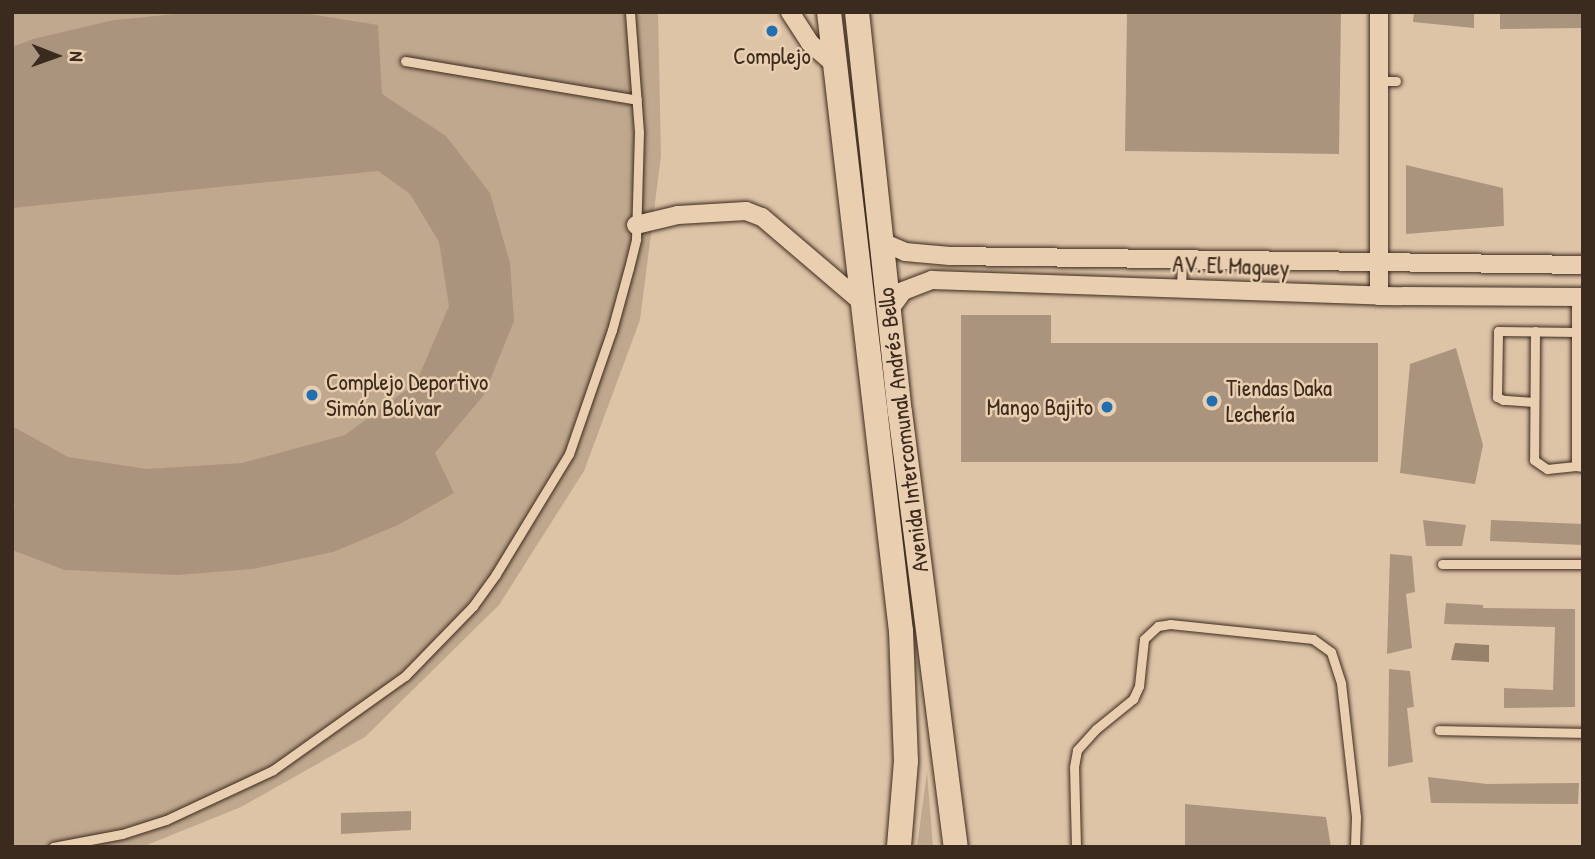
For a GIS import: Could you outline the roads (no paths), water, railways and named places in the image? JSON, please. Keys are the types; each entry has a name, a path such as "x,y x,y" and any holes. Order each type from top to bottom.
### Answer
{"main road":[{"name":"Avenida Intercomunal Andrés Bello","path":"829,12 901,631 906,761 899,847"},
{"name":"Avenida Intercomunal Andrés Bello","path":"857,12 920,579 956,847"}],"street":[{"path":"790,12 810,43 836,66"},
{"path":"1379,12 1386,34 1387,81 1379,296"},
{"path":"636,225 678,215 746,211 762,217 865,305"},
{"name":"AV. El Maguey","path":"881,242 905,251 950,256 1583,265"},
{"name":"AV. El Maguey","path":"890,309 903,291 932,280 1379,296 1579,297"}],"lane":[{"path":"53,847 122,834 166,820 274,770 405,676 466,615 496,573 569,454 612,330 632,258 636,225 639,132 630,12"},
{"path":"405,61 637,100"},
{"path":"1181,289 1182,260"},
{"path":"1535,331 1534,460 1537,465 1547,469 1579,466 1579,297"},
{"path":"1534,402 1503,400 1497,397 1498,331 1578,332"},
{"path":"1442,564 1583,564"},
{"path":"1076,847 1074,767 1077,750 1096,729 1133,699 1139,685 1144,639 1158,626 1170,624 1313,639 1331,652 1340,682 1356,817 1355,847"},
{"path":"1439,730 1583,733"}],"place":[{"name":"Complejo","path":"772,31"},
{"name":"Complejo Deportivo Simón Bolívar","path":"312,395"},
{"name":"Tiendas Daka Lechería","path":"1212,401"},
{"name":"Mango Bajito","path":"1107,407"}]}
